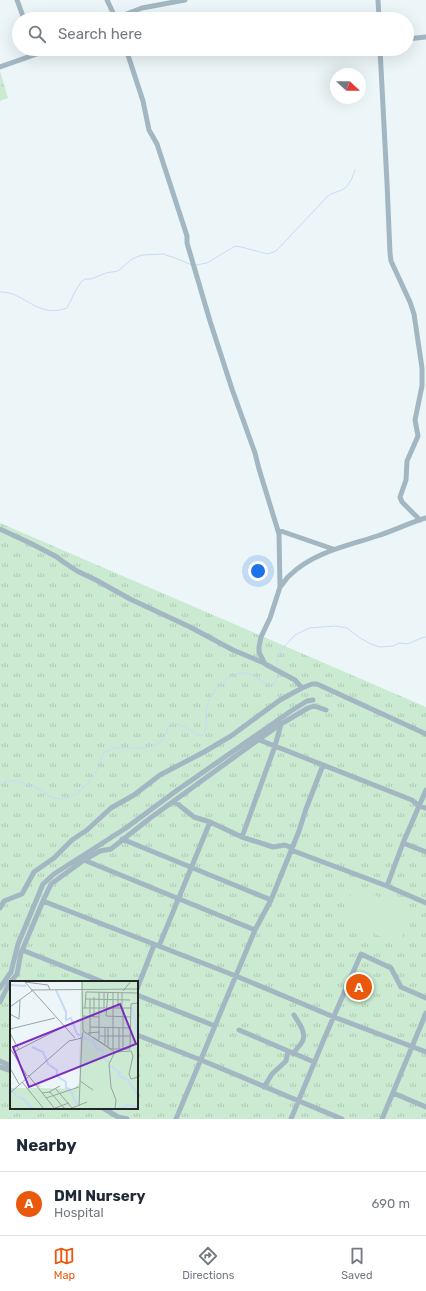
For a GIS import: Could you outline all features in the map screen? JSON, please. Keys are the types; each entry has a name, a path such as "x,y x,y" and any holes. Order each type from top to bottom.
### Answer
{"street":[{"path":"17,0 21,12"},
{"path":"106,0 112,12"},
{"path":"133,12 142,8 185,0"},
{"path":"378,0 379,12"},
{"path":"414,38 426,37"},
{"path":"1,65 25,56"},
{"path":"128,56 143,101 149,130 157,144 168,177 187,236 187,243 210,321 255,453 278,530 280,587"},
{"path":"380,56 391,261 414,314 422,368 422,386 414,420 418,436 407,460 406,480 400,497 402,502 420,520"},
{"path":"265,664 258,647 280,587 290,575 320,554 426,518"},
{"path":"0,528 57,557 62,562 77,571 136,602 190,627 233,650 265,664 295,680 302,688"},
{"path":"278,530 334,549"},
{"path":"0,908 2,900 22,894 34,872 54,858 64,847 87,830 111,808 134,794 160,775 231,736 280,700 302,688 312,684 317,684 426,734"},
{"path":"82,858 100,851 111,849 122,839 291,711 308,701 313,700"},
{"path":"0,988 8,983 17,974 22,950 51,884 71,866 124,830 176,791 256,739 308,708 314,706 326,710"},
{"path":"242,836 275,746 281,724"},
{"path":"256,739 412,800 419,806 426,808"},
{"path":"176,1119 255,930 271,900 292,849 323,764"},
{"path":"387,886 426,790"},
{"path":"174,801 194,817 273,847 285,845 426,903"},
{"path":"144,815 149,819"},
{"path":"138,987 179,898 210,822"},
{"path":"122,839 271,900"},
{"path":"403,844 426,852"},
{"path":"82,858 255,930"},
{"path":"0,1002 8,983 18,944 43,884 54,874 71,866"},
{"path":"43,901 426,1052"},
{"path":"22,950 100,981"},
{"path":"291,1119 361,954 391,968 401,987 426,998"},
{"path":"138,995 215,1026"},
{"path":"382,1119 426,1013"},
{"path":"293,1054 303,1040 304,1034 294,1015"},
{"path":"239,1030 314,1062"},
{"path":"138,1035 342,1119"},
{"path":"264,1087 272,1074 286,1061 288,1052"},
{"path":"0,1061 10,1066"},
{"path":"0,1067 10,1071"},
{"path":"393,1093 426,1107"},
{"path":"105,1109 127,1119"}],"green space":[{"path":"0,71 8,98 0,101"},
{"path":"0,523 426,707 426,1119 0,1119"},
{"path":"354,886 413,912 399,944 341,920"}],"waterway":[{"path":"196,265 207,263 235,246 268,254 276,251 327,197 347,186 355,170"},
{"path":"0,292 17,296 39,308 56,310 67,308 76,290 85,279 91,279 106,273 118,271 132,259 142,255 163,254 192,265"},
{"path":"277,665 277,657 281,650 295,635 309,628 335,626 347,628 360,638 380,647 393,646 399,643 408,644 426,637"},
{"path":"0,785 5,781 18,781 37,788 52,798 62,799 77,794 91,779 99,766 103,753 118,748 145,748 156,745 164,737 170,724 182,725 195,734 203,735 207,723 206,711 209,700 222,682 229,677 243,673 250,674 272,686 277,679 277,673"}],"place":[{"name":"DMI Nursery","path":"359,987"}]}
